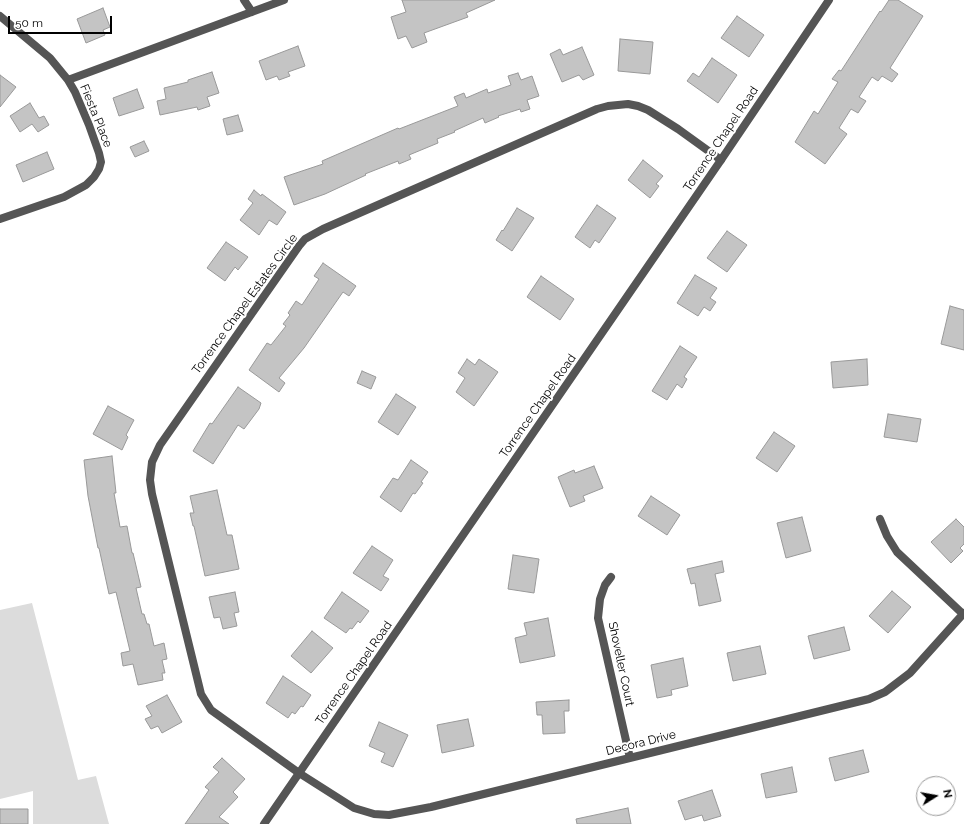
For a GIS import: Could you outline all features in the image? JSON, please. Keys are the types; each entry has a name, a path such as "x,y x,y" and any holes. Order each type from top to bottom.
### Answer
{"street":[{"path":"244,0 252,12"},
{"path":"68,80 284,0"},
{"name":"Torrence Chapel Road","path":"264,824 721,160 829,0"},
{"name":"Fiesta Place","path":"0,16 50,58 68,80 75,92 99,153 101,162 94,177 86,185 64,197 0,219"},
{"name":"Torrence Chapel Estates Circle","path":"299,773 211,710 201,694 152,494 150,471 154,454 160,445 299,246 312,234 608,106 628,104 648,110 678,129 721,160"},
{"path":"880,519 896,552 963,613"},
{"name":"Shoveller Court","path":"611,576 600,599 598,618 630,758"},
{"name":"Decora Drive","path":"299,773 354,808 374,814 389,815 431,807 869,699 885,692 910,673 963,613"}],"shaded area":[{"path":"32,603 78,780 96,776 109,824 33,824 33,791 0,799 0,610"}],"building":[{"path":"402,0 495,0 466,13 468,17 424,33 427,42 412,48 406,36 398,39 391,17 406,12"},
{"path":"889,0 898,0 923,16 890,68 898,74 892,82 882,76 878,81 872,77 859,97 866,101 858,113 851,109 839,128 847,134 825,164 795,142 814,111 818,114 838,82 832,79 839,70 841,71 880,11 881,12"},
{"path":"103,8 110,27 103,30 105,35 86,43 77,19"},
{"path":"737,16 764,35 749,57 721,38"},
{"path":"620,39 653,42 650,74 618,71"},
{"path":"298,46 305,66 288,72 290,76 279,80 277,76 266,80 259,61"},
{"path":"582,47 594,75 583,80 579,75 562,82 550,54 560,49 563,55"},
{"path":"712,58 737,75 718,103 687,81 693,73 699,77"},
{"path":"212,72 219,93 207,97 210,106 198,110 197,107 160,115 157,101 166,99 164,88 188,82 188,80"},
{"path":"518,73 521,80 532,76 539,96 527,100 530,109 521,112 520,109 498,116 499,117 485,123 483,118 437,139 438,143 409,155 411,159 399,164 398,161 365,174 366,175 325,194 294,205 284,177 323,164 322,161 398,128 399,129 458,106 454,97 464,93 466,98 487,89 488,93 511,85 508,76"},
{"path":"0,75 16,87 0,107"},
{"path":"137,89 144,108 119,116 113,98"},
{"path":"30,103 39,118 44,116 49,125 38,132 32,124 20,132 10,116"},
{"path":"238,115 243,131 227,135 223,119"},
{"path":"144,141 149,151 135,157 130,147"},
{"path":"47,152 54,169 23,182 16,165"},
{"path":"643,160 663,176 656,184 659,186 650,198 628,180"},
{"path":"254,190 261,196 262,194 286,212 277,225 269,220 259,235 240,220 253,203 248,199"},
{"path":"597,205 616,218 599,243 595,240 590,248 575,237"},
{"path":"517,208 534,218 512,251 496,240"},
{"path":"727,231 747,245 727,272 707,258"},
{"path":"226,242 248,257 238,270 235,267 225,281 207,268"},
{"path":"323,263 356,286 349,296 343,292 304,348 279,378 285,383 279,392 249,370 267,343 271,345 286,326 283,324 290,315 288,313 296,301 302,305 319,279 314,276"},
{"path":"695,275 717,288 710,298 716,302 710,311 704,307 698,316 677,303"},
{"path":"541,276 574,299 560,320 527,297"},
{"path":"950,306 964,310 964,350 941,344"},
{"path":"680,346 697,357 684,377 687,379 682,388 677,384 667,400 652,391"},
{"path":"467,359 475,365 479,359 498,372 474,406 456,392 465,378 458,373"},
{"path":"867,359 868,385 833,388 831,362"},
{"path":"362,371 376,377 371,389 357,383"},
{"path":"238,387 261,403 259,409 244,429 238,425 213,464 193,451 210,423 212,424"},
{"path":"396,394 416,407 398,435 378,422"},
{"path":"108,406 134,420 126,435 128,437 122,450 93,434"},
{"path":"888,414 921,419 917,442 884,437"},
{"path":"774,432 795,446 777,472 756,458"},
{"path":"112,456 116,493 114,493 120,527 127,526 141,587 136,588 142,614 144,614 147,624 149,624 154,646 164,643 167,659 162,660 165,673 162,673 163,680 138,685 133,664 123,666 121,653 130,651 116,592 109,594 88,496 84,460"},
{"path":"411,460 428,472 421,482 423,483 415,494 413,493 401,512 380,497 393,478 398,480"},
{"path":"594,466 603,488 583,496 585,501 570,507 558,477 574,470 575,473"},
{"path":"217,490 227,535 232,535 239,569 205,576 190,513 194,513 190,496"},
{"path":"651,496 680,515 667,535 638,516"},
{"path":"802,517 811,551 786,558 777,523"},
{"path":"956,519 964,527 964,544 960,548 963,551 951,563 931,542"},
{"path":"372,546 393,560 383,576 389,579 381,591 353,573"},
{"path":"513,555 539,559 534,593 508,589"},
{"path":"722,561 724,572 715,574 721,601 699,606 695,583 691,584 687,569"},
{"path":"892,591 911,607 888,633 869,616"},
{"path":"235,592 239,612 234,613 237,626 223,629 220,617 214,618 209,597"},
{"path":"342,592 369,611 360,623 358,621 352,629 350,628 346,633 324,618"},
{"path":"548,618 555,656 520,663 515,638 527,635 524,623"},
{"path":"844,627 850,650 814,659 808,636"},
{"path":"312,631 333,648 311,673 291,656"},
{"path":"760,646 766,674 733,681 727,653"},
{"path":"683,658 688,686 671,690 672,695 657,698 651,665"},
{"path":"283,676 311,695 303,707 301,706 295,714 292,712 288,718 266,703"},
{"path":"167,695 182,722 162,733 158,726 151,729 145,719 152,716 146,706"},
{"path":"569,700 569,711 564,711 565,733 543,734 542,715 537,715 536,702"},
{"path":"468,719 474,746 442,753 437,725"},
{"path":"379,722 408,735 393,767 381,762 385,753 369,746"},
{"path":"863,750 869,772 835,781 829,758"},
{"path":"222,758 245,779 233,792 238,797 219,817 229,824 185,824 209,790 205,787 219,772 213,767"},
{"path":"792,767 797,792 766,798 761,774"},
{"path":"712,790 721,816 704,821 702,815 685,820 678,801"},
{"path":"628,808 631,824 577,824 576,819"},
{"path":"0,809 28,809 28,824 0,824"}]}
